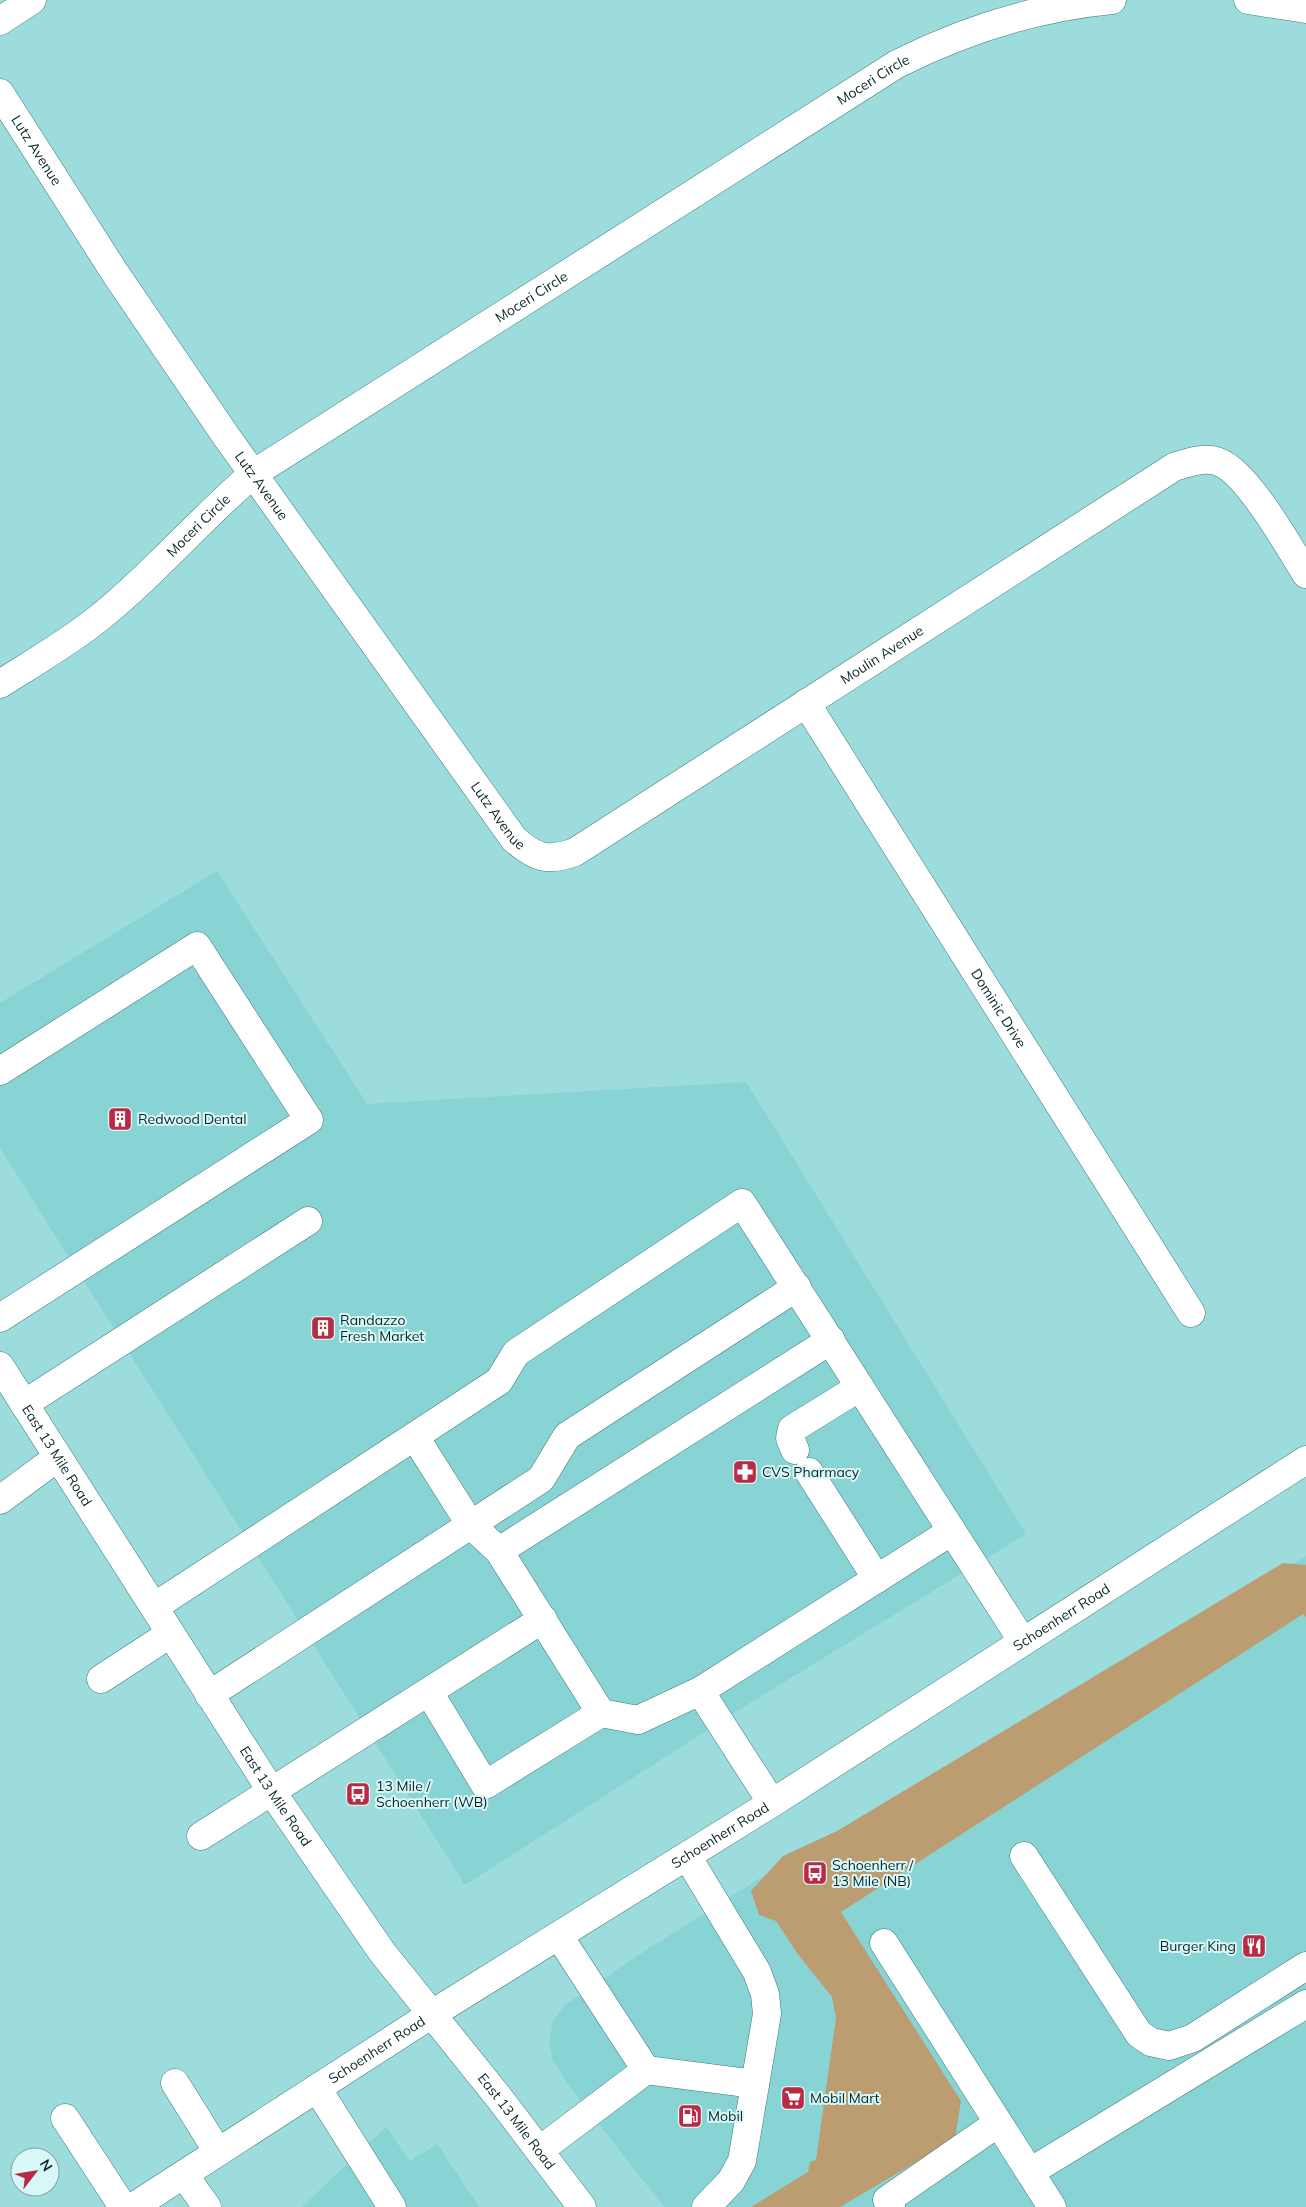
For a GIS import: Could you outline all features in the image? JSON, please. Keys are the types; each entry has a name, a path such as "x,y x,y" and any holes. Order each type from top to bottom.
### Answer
{"street":[{"path":"0,21 32,0"},
{"name":"Moceri Circle","path":"0,684 98,619 148,575 221,502 253,474 897,64 959,36 1021,17 1089,2 1112,0"},
{"path":"1248,0 1306,9"},
{"name":"Lutz Avenue","path":"0,93 115,273 253,474 514,839 530,854 547,858"},
{"name":"Moulin Avenue","path":"547,858 562,857 575,852 1174,467 1197,460 1219,462 1246,483 1271,518 1306,574"},
{"name":"Dominic Drive","path":"806,704 1191,1313"},
{"path":"0,1071 197,946 309,1120 0,1318"},
{"path":"154,1608 499,1381 516,1353 742,1203 1023,1642"},
{"path":"24,1404 308,1221"},
{"path":"209,1695 541,1479 567,1436 797,1287"},
{"path":"498,1551 831,1340"},
{"name":"East 13 Mile Road","path":"0,1366 272,1792 382,1952 540,2150 582,2207"},
{"path":"860,1387 792,1429 790,1438 802,1461 877,1579"},
{"path":"415,1437 470,1524 498,1551 601,1713"},
{"path":"0,1500 58,1457"},
{"name":"Schoenherr Road","path":"133,2207 432,2014 772,1803 1306,1460"},
{"path":"428,1692 485,1785 601,1713 638,1720 700,1691 952,1531"},
{"path":"201,1836 543,1619"},
{"path":"101,1679 170,1634"},
{"path":"700,1691 772,1803"},
{"path":"687,1856 757,1972 765,1994 767,2014 742,2161 731,2181 706,2207"},
{"path":"1024,1856 1139,2034 1151,2042 1169,2046 1193,2038 1306,1966"},
{"path":"559,1936 646,2070"},
{"path":"884,1943 1052,2207"},
{"path":"1030,2172 1306,2004"},
{"path":"540,2150 646,2070 755,2084"},
{"path":"176,2083 218,2152"},
{"path":"317,2088 384,2204"},
{"path":"65,2118 123,2207"},
{"path":"891,2207 887,2200 998,2123"},
{"path":"184,2175 207,2207"}],"shaded area":[{"path":"217,871 367,1104 746,1082 1026,1534 745,1706 465,1885 0,1148 0,1003"},
{"path":"1306,1556 1306,2207 664,2207 570,2087 553,2061 549,2043 553,2021 564,2006 645,1951 771,1871 945,1781"},
{"path":"1283,1563 1306,1565 1306,1617 1303,1614 841,1912 961,2101 955,2139 840,2207 751,2207 808,2172 810,2162 816,2160 836,2018 832,1997 797,1953 776,1921 759,1915 751,1891 783,1856 837,1831"},
{"path":"386,2127 410,2161 437,2144 479,2207 302,2207"}],"place":[{"name":"Redwood Dental","path":"120,1119"},
{"name":"Randazzo Fresh Market","path":"323,1328"},
{"name":"CVS Pharmacy","path":"745,1472"},
{"name":"13 Mile / Schoenherr (WB)","path":"358,1794"},
{"name":"Schoenherr / 13 Mile (NB)","path":"815,1873"},
{"name":"Burger King","path":"1254,1946"},
{"name":"Mobil Mart","path":"793,2098"},
{"name":"Mobil","path":"690,2116"}]}
